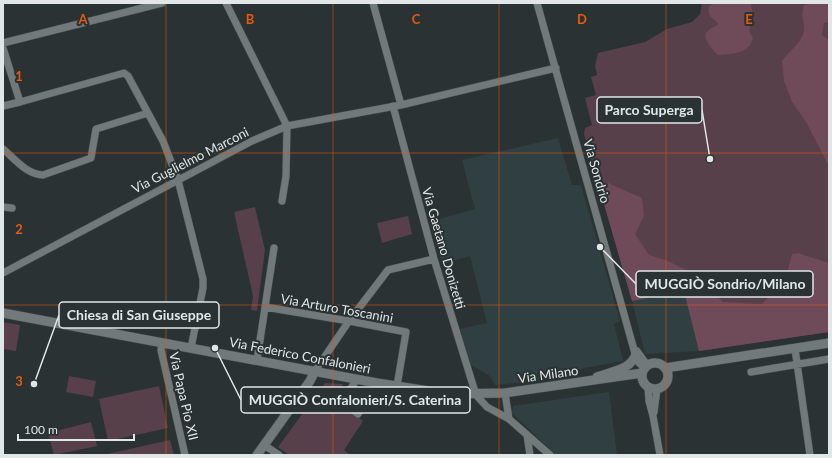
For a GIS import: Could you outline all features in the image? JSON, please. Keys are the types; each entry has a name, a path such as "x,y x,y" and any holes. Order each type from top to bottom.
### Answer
{"street":[{"path":"3,43 162,3"},
{"path":"226,3 287,126 286,176 282,201"},
{"path":"374,3 401,105"},
{"name":"Via Sondrio","path":"537,3 635,349 640,363 648,377"},
{"path":"3,48 20,102"},
{"name":"Via Guglielmo Marconi","path":"3,273 252,141 287,126 401,105 556,68"},
{"path":"3,106 124,73 128,76 163,141 178,180 203,278 204,288 192,348"},
{"name":"Via Gaetano Donizetti","path":"393,106 434,259 476,395"},
{"path":"3,149 30,172 36,175 43,175 91,158 96,129 148,113"},
{"path":"3,207 12,208"},
{"path":"257,360 274,248"},
{"path":"257,455 306,386 349,320 388,270 434,259"},
{"name":"Via Arturo Toscanini","path":"265,308 349,320 406,332 397,386"},
{"name":"Via Federico Confalonieri","path":"3,313 376,383 448,394 476,395"},
{"name":"Via Papa Pio XII","path":"162,343 161,350 185,455"},
{"path":"667,372 678,365 692,365 829,343"},
{"path":"583,382 612,371 625,368 631,364 635,349"},
{"path":"795,349 810,455"},
{"path":"750,372 829,359"},
{"path":"660,455 654,416 649,400 648,377 657,363 667,372"},
{"path":"648,377 666,384 667,372"},
{"name":"Via Milano","path":"476,395 505,394 624,376 648,377"},
{"path":"357,379 342,402 358,414 376,383"},
{"path":"505,394 509,419"},
{"path":"476,395 487,407 509,419 550,455"},
{"path":"527,435 530,455"},
{"path":"264,445 279,455"}],"shaded area":[{"path":"702,3 829,3 829,332 699,351 684,291 632,301 584,134 585,128 592,125 585,98 596,95 591,77 597,75 595,66 598,53 645,42 667,29 692,22 700,14"},
{"path":"714,3 751,4 752,20 750,31 753,38 748,47 744,50 718,55 709,45 705,34 710,29 718,25 717,22 710,16 709,12 709,6"},
{"path":"813,3 829,3 829,22 824,23 822,35 829,40 829,166 806,122 792,102 784,81 782,61 803,34 804,27 802,13 804,5"},
{"path":"558,138 572,185 581,185 620,321 614,324 623,361 584,368 536,381 495,385 490,376 471,365 460,329 487,323 470,256 442,264 429,222 475,209 462,160"},
{"path":"598,183 608,183 642,198 644,216 635,234 649,255 668,261 694,274 723,302 762,304 785,280 792,254 798,253 829,263 829,332 699,351 684,291 632,301"},
{"path":"255,207 265,250 257,311 251,310 253,296 234,212"},
{"path":"408,216 412,234 382,243 377,223"},
{"path":"684,291 699,351 645,354 632,301"},
{"path":"3,322 20,325 16,351 3,349"},
{"path":"69,376 96,381 93,397 66,392"},
{"path":"325,383 343,384 333,399 363,421 344,450 350,455 289,455 278,447"},
{"path":"159,386 168,428 108,441 99,399"},
{"path":"609,392 617,455 556,455 512,413 513,406"},
{"path":"91,422 97,446 54,455 48,433"},
{"path":"170,440 174,455 103,455"}],"place":[{"name":"Parco Superga","path":"710,159"},
{"name":"MUGGIÒ Sondrio/Milano","path":"600,247"},
{"name":"MUGGIÒ Confalonieri/S. Caterina","path":"215,348"},
{"name":"Chiesa di San Giuseppe","path":"34,384"}]}
